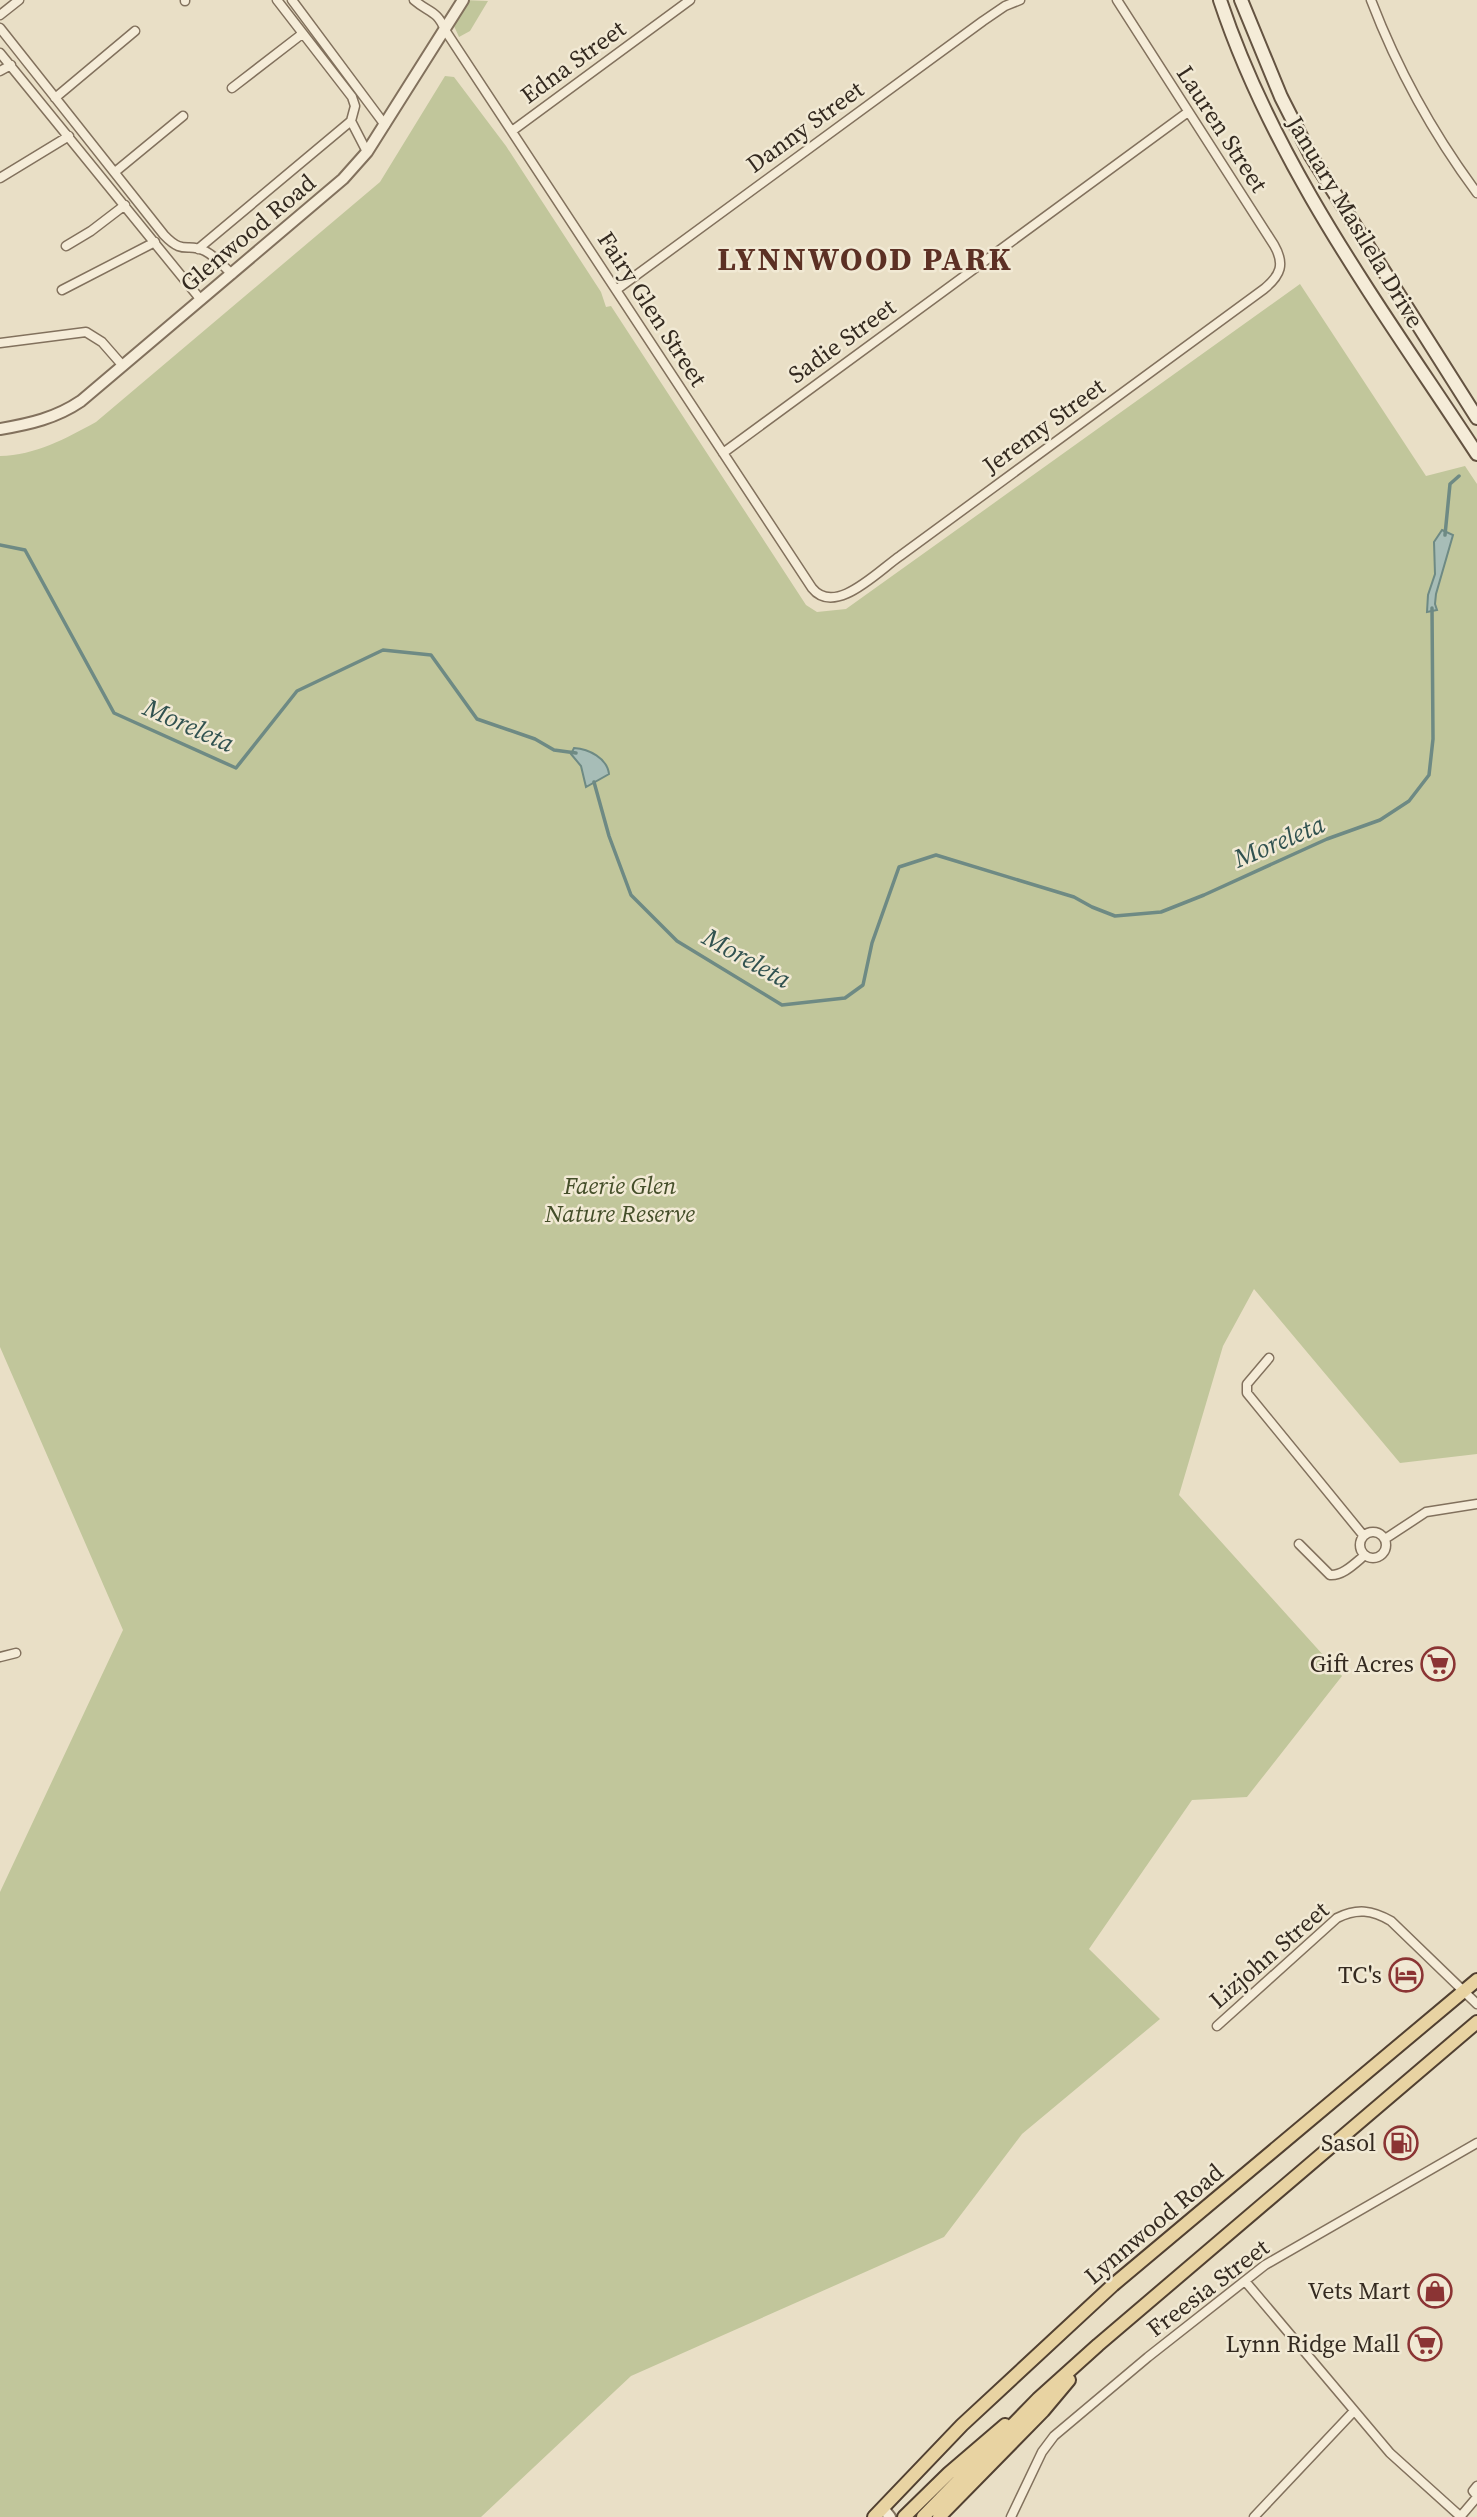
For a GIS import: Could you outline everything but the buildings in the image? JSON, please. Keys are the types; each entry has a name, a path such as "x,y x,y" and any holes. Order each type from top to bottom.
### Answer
{"main road":[{"name":"January Masilela Drive","path":"1220,0 1259,100 1307,192 1477,454"},
{"name":"January Masilela Drive","path":"1241,0 1281,97 1311,156 1477,418"},
{"name":"Lynnwood Road","path":"882,2514 962,2425 1113,2285 1477,1980"},
{"path":"923,2517 1038,2399 1098,2345 1477,2022"},
{"path":"939,2517 1043,2411 1098,2345"},
{"path":"904,2517 993,2434 1038,2399"}],"street":[{"path":"0,15 19,0"},
{"path":"198,249 351,121 355,106 352,97 276,0"},
{"path":"292,0 385,125"},
{"name":"Fairy Glen Street","path":"414,0 434,11 811,588 821,597 834,599"},
{"name":"Glenwood Road","path":"0,429 43,421 81,401 343,179 367,152 463,0"},
{"name":"Edna Street","path":"512,131 691,0"},
{"name":"Danny Street","path":"616,290 983,21 1020,0"},
{"name":"Lauren Street","path":"1117,0 1280,256 1281,269 1275,281"},
{"path":"1371,0 1411,87 1439,136 1477,193"},
{"path":"0,29 173,244 209,253 232,274"},
{"path":"55,98 135,30"},
{"path":"232,88 302,34"},
{"path":"0,53 201,300"},
{"path":"0,71 11,65"},
{"name":"Sadie Street","path":"723,453 1188,112"},
{"path":"115,172 183,116"},
{"path":"351,121 367,152"},
{"path":"0,178 69,136"},
{"path":"66,246 125,205"},
{"path":"62,289 155,242"},
{"name":"Jeremy Street","path":"834,599 854,589 1275,281"},
{"path":"0,343 86,332 97,338 123,366"},
{"path":"1269,1358 1247,1384 1247,1393 1363,1535"},
{"path":"1385,1539 1426,1512 1477,1504"},
{"path":"1375,1531 1385,1539 1386,1548 1381,1555 1373,1558 1365,1555 1359,1543 1363,1535 1375,1531"},
{"path":"1299,1544 1330,1575 1335,1576 1365,1555"},
{"path":"0,1657 16,1653"},
{"name":"Lizjohn Street","path":"1217,2026 1337,1918 1348,1912 1361,1910 1379,1914 1391,1921 1464,1991"},
{"path":"1464,1991 1477,2004"},
{"name":"Freesia Street","path":"1011,2517 1042,2452 1054,2435 1148,2357 1265,2265 1477,2143"},
{"path":"1245,2281 1390,2453 1461,2517 1477,2497 1473,2491 1477,2486"},
{"path":"1254,2517 1354,2411"}],"green space":[{"path":"462,0 488,1 470,31 459,37 449,21"},
{"name":"Faerie Glen Nature Reserve","path":"445,76 454,77 506,146 601,292 606,307 611,306 806,605 817,612 846,609 1300,284 1426,476 1465,466 1477,484 1477,1454 1400,1463 1254,1289 1223,1346 1179,1495 1342,1676 1247,1797 1192,1800 1089,1949 1160,2019 1022,2134 944,2237 631,2376 481,2517 0,2517 0,1892 123,1630 0,1347 0,456 38,449 96,422 380,182"}],"water":[{"path":"1442,530 1453,535 1436,594 1437,610 1427,612 1428,595 1435,574 1434,542"},
{"path":"574,748 596,755 605,763 609,774 586,787 581,766 571,754"}],"waterway":[{"name":"Moreleta","path":"1445,535 1450,484 1459,476"},
{"name":"Moreleta","path":"0,545 25,550 114,713 236,768 297,691 383,650 431,655 477,719 535,739 554,750 576,753"},
{"name":"Moreleta","path":"594,782 609,836 631,895 677,941 782,1005 845,998 863,985 872,943 899,867 936,855 1074,897 1115,916 1161,912 1327,839 1380,820 1409,801 1429,775 1433,739 1432,608"}],"place":[{"name":"Gift Acres","path":"1438,1664"},
{"name":"TC's","path":"1406,1975"},
{"name":"Sasol","path":"1401,2143"},
{"name":"Vets Mart","path":"1435,2291"},
{"name":"Lynn Ridge Mall","path":"1425,2344"}],"district":[{"name":"LYNNWOOD PARK","path":"865,259"}]}
